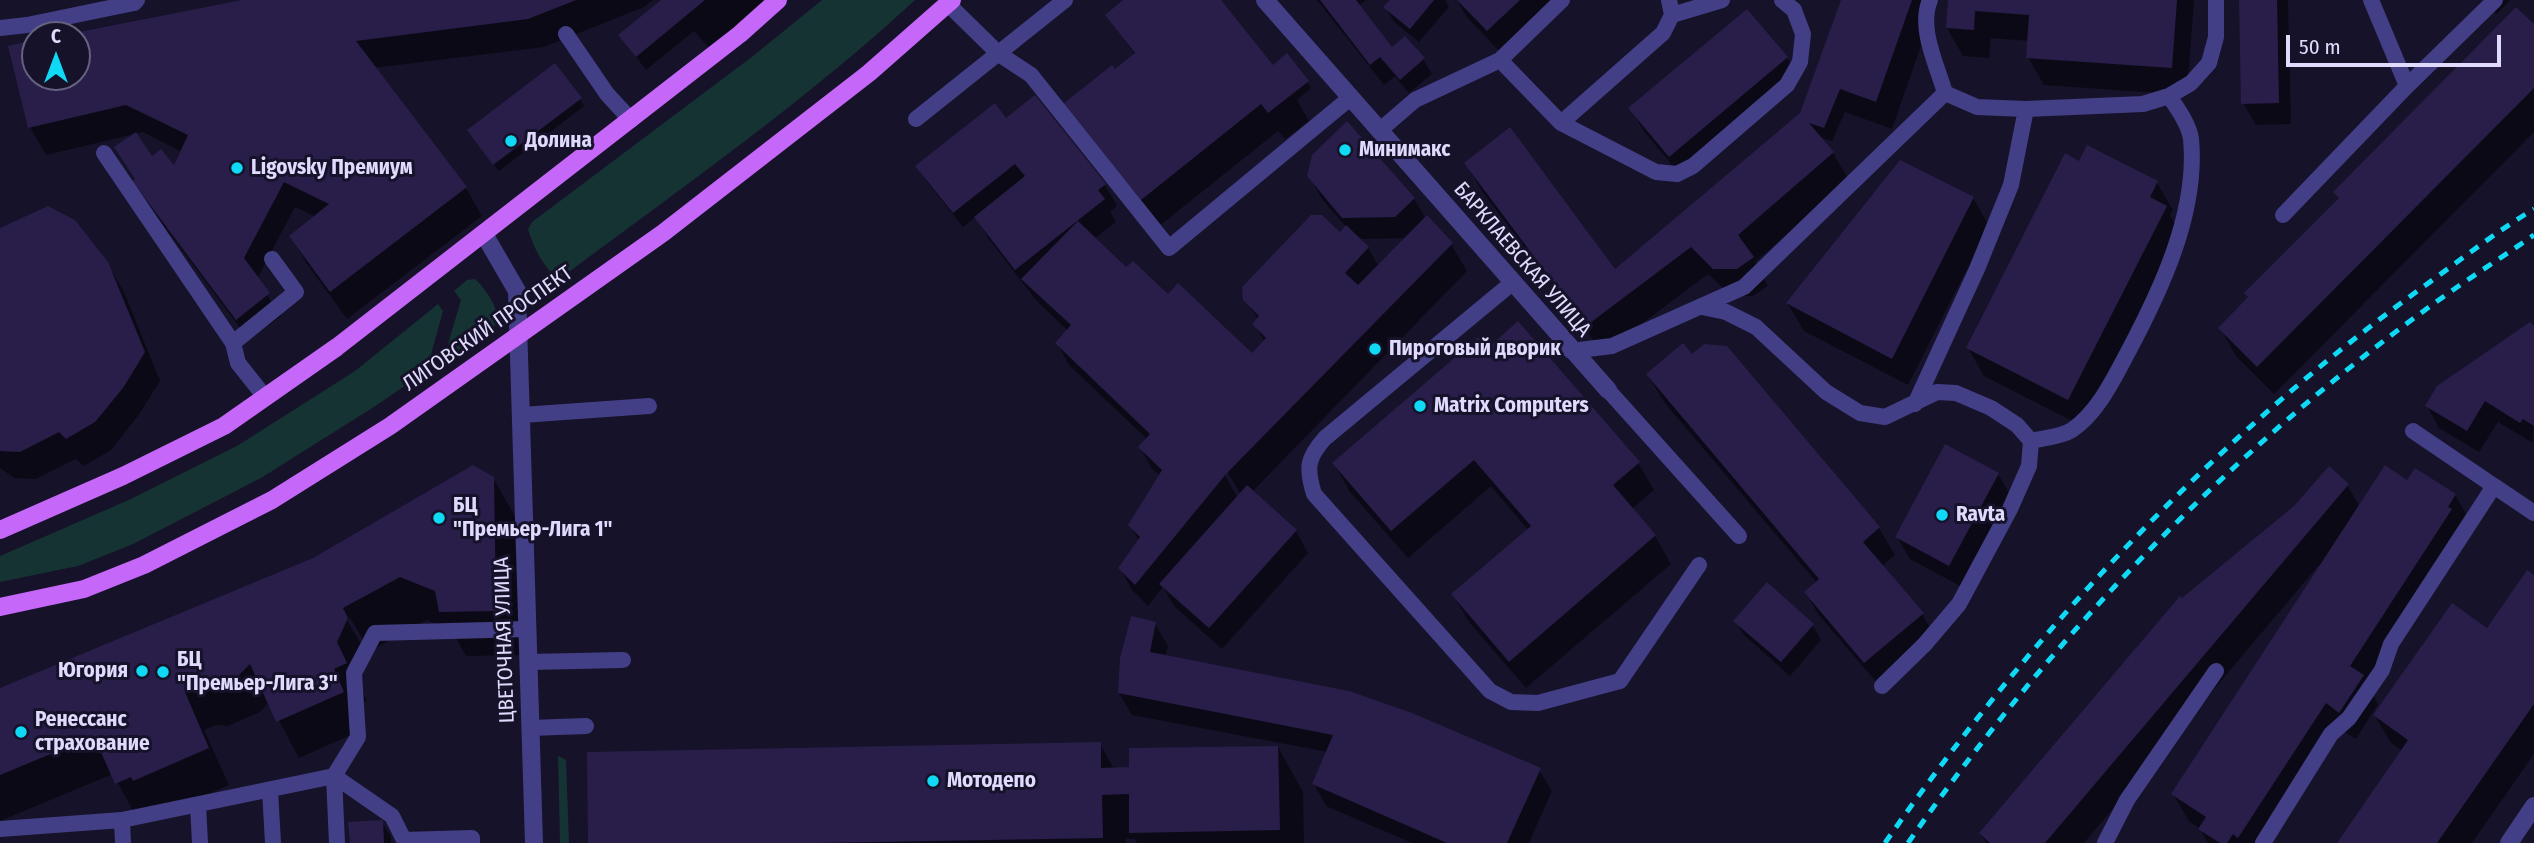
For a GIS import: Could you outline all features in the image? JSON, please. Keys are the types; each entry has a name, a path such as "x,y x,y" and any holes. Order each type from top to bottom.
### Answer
{"main road":[{"path":"0,530 145,465 224,426 337,348 740,34 778,0"},
{"name":"ЛИГОВСКИЙ ПРОСПЕКТ","path":"0,607 84,589 132,570 272,500 390,426 663,233 869,74 950,2"}],"street":[{"name":"БАРКЛАЕВСКАЯ УЛИЦА","path":"1265,0 1608,390"},
{"name":"ЦВЕТОЧНАЯ УЛИЦА","path":"484,234 517,291 534,843"},
{"path":"2508,843 2534,806"}],"lane":[{"path":"0,28 27,25 134,3 137,0"},
{"path":"916,120 1065,0"},
{"path":"1379,131 1415,100 1500,60 1562,0"},
{"path":"1561,123 1663,33 1671,8 1722,0"},
{"path":"1500,60 1561,123 1656,172 1677,174 1693,166 1787,85 1800,62 1802,34 1794,10 1782,0"},
{"path":"1930,0 1925,10 1927,31 1945,93"},
{"path":"1945,93 1977,107 2026,109 2143,104 2169,96 2191,83 2209,63 2216,37 2216,0"},
{"path":"2371,0 2407,86"},
{"path":"2283,215 2407,86 2495,0"},
{"path":"950,2 999,54 1031,75 1169,248 1350,98"},
{"path":"566,34 607,94 631,120"},
{"path":"1571,351 1612,346 1744,287 1945,93"},
{"path":"2031,441 2069,432 2084,420 2100,401 2157,298 2179,234 2189,184 2191,136 2169,96"},
{"path":"1915,404 1977,269 2011,185 2026,109"},
{"path":"104,152 233,343 238,363 265,397"},
{"path":"233,343 296,292 272,259"},
{"path":"1512,283 1325,438 1312,452 1308,474 1314,494 1490,691 1511,702 1538,702 1620,681 1699,565"},
{"path":"1702,307 1727,312 1756,327 1826,392 1860,413 1885,417 1937,392 1956,393 1991,408 2017,425 2031,441 2029,466 2010,509 1959,604 1925,644 1882,686"},
{"path":"1608,390 1739,536"},
{"path":"522,415 649,406"},
{"path":"2413,431 2534,513"},
{"path":"2263,843 2331,734 2350,718 2382,670 2391,644 2494,486"},
{"path":"337,843 334,776 358,737 354,673 375,633 527,629"},
{"path":"528,662 624,660"},
{"path":"2105,843 2127,800 2216,671"},
{"path":"530,728 586,726"},
{"path":"0,829 122,820 334,776 392,816 404,841 472,838 472,843"},
{"path":"270,790 274,843"},
{"path":"198,804 200,843"},
{"path":"122,820 124,843"}],"green space":[{"path":"822,0 915,0 831,73 699,176 565,275 557,277 552,273 532,242 528,229 532,222 753,56"},
{"path":"475,279 495,307 496,325 454,353 448,344 461,300 454,291 467,280"},
{"path":"438,304 443,311 430,358 435,365 377,405 261,478 133,544 78,566 0,582 0,556 131,499 237,446 355,371"},
{"path":"558,756 566,760 569,843 560,843"}],"building":[{"path":"242,0 576,0 528,19 356,41 467,187 330,292 289,236 329,204 284,182 244,258 270,293 236,320 132,181 135,179 114,147 136,132 152,156 161,149 174,165 188,135 126,105 28,128 8,46 21,43 21,91 91,91 91,30"},
{"path":"661,0 705,0 636,57 618,35"},
{"path":"1123,0 1221,0 1273,65 1287,53 1309,81 1268,113 1261,104 1141,200 1063,104 1112,65 1115,69 1135,53 1105,15"},
{"path":"1320,0 1356,0 1392,47 1405,36 1425,58 1400,80 1380,57 1370,65"},
{"path":"1390,0 1434,0 1410,29 1383,7"},
{"path":"1457,0 1520,0 1487,31"},
{"path":"1841,0 1912,0 1876,102 1840,89 1824,128 1809,123 1834,152 1738,235 1754,257 1737,269 1713,269 1691,247 1586,326 1464,163 1510,127 1615,269 1800,113"},
{"path":"1948,0 2177,0 2172,68 2026,58 2029,15 1975,11 1974,30 1946,28"},
{"path":"2239,0 2277,0 2279,103 2241,104"},
{"path":"2516,7 2534,24 2534,88 2257,367 2218,328 2248,297 2244,293 2339,198 2333,192"},
{"path":"1747,9 1788,57 1669,157 1628,108"},
{"path":"555,63 582,98 493,165 467,130"},
{"path":"1035,95 1106,184 1098,190 1105,199 1015,270 974,217 1025,176 1015,164 953,213 915,166 995,103 1006,118"},
{"path":"1347,121 1415,198 1395,217 1342,218 1307,176 1312,155"},
{"path":"2087,145 2158,181 2150,197 2167,206 2068,400 1966,348 2065,153 2079,161"},
{"path":"1900,160 1974,197 1892,359 1786,303"},
{"path":"48,206 75,220 108,262 145,352 123,388 95,422 66,439 59,432 20,452 0,451 0,228"},
{"path":"1311,215 1322,215 1340,232 1346,225 1369,247 1345,273 1358,285 1427,215 1453,243 1226,474 1135,585 1118,568 1140,537 1128,525 1162,470 1138,447 1150,434 1055,343 1071,325 1021,279 1078,221 1126,267 1133,261 1168,294 1178,283 1252,353 1266,338 1252,324 1259,316 1243,300 1242,287"},
{"path":"1518,321 1640,462 1613,485 1656,535 1509,662 1451,594 1531,526 1474,460 1391,531 1332,463 1480,336 1489,347"},
{"path":"2530,322 2534,326 2534,426 2523,419 2520,423 2485,401 2467,431 2425,406 2437,386"},
{"path":"1683,343 1692,354 1704,344 1727,346 1880,527 1863,542 1924,613 1864,663 1804,592 1819,579 1646,374"},
{"path":"1945,444 1999,473 1949,566 1895,537"},
{"path":"473,465 494,477 496,611 439,612 435,591 400,577 343,608 348,618 337,642 347,663 334,669 344,692 276,722 250,664 239,675 206,690 195,688 185,692 209,748 133,781 131,777 115,784 94,736 0,775 0,688 313,558"},
{"path":"2385,465 2407,480 2415,468 2456,494 2448,507 2452,509 2350,666 2364,675 2339,713 2326,703 2238,838 2233,834 2227,843 2220,843 2198,829 2206,817 2171,794"},
{"path":"2329,466 2349,484 2045,843 1990,843 1979,833 2180,596 2182,598 2294,506"},
{"path":"1247,485 1297,530 1209,628 1159,584"},
{"path":"2527,570 2534,575 2534,704 2437,843 2337,843 2408,740 2373,715 2452,603 2487,628"},
{"path":"1767,582 1814,624 1781,662 1733,621"},
{"path":"1131,616 1156,622 1150,652 1349,691 1412,713 1541,768 1507,843 1447,843 1312,784 1333,735 1118,693 1120,658"},
{"name":"Мотодепо","path":"1101,742 1101,768 1129,767 1129,748 1278,746 1280,830 1129,833 1129,794 1102,795 1103,838 818,843 588,843 587,752"},
{"path":"383,820 384,843 350,843 348,822"}],"railway":[{"path":"1885,843 2004,685 2068,610 2205,468 2355,339 2483,243 2534,209"},
{"path":"1908,843 1962,768 2020,695 2144,555 2211,489 2351,366 2438,300 2534,235"}],"place":[{"name":"Долина","path":"511,141"},
{"name":"Минимакс","path":"1345,150"},
{"name":"Ligovsky Премиум","path":"237,168"},
{"name":"Пироговый дворик","path":"1375,349"},
{"name":"Matrix Computers","path":"1420,406"},
{"name":"Ravta","path":"1942,515"},
{"name":"БЦ \"Премьер-Лига 1\"","path":"439,518"},
{"name":"Югория","path":"142,671"},
{"name":"БЦ \"Премьер-Лига 3\"","path":"163,672"},
{"name":"Ренессанс страхование","path":"21,732"},
{"name":"Мотодепо","path":"933,781"}]}
